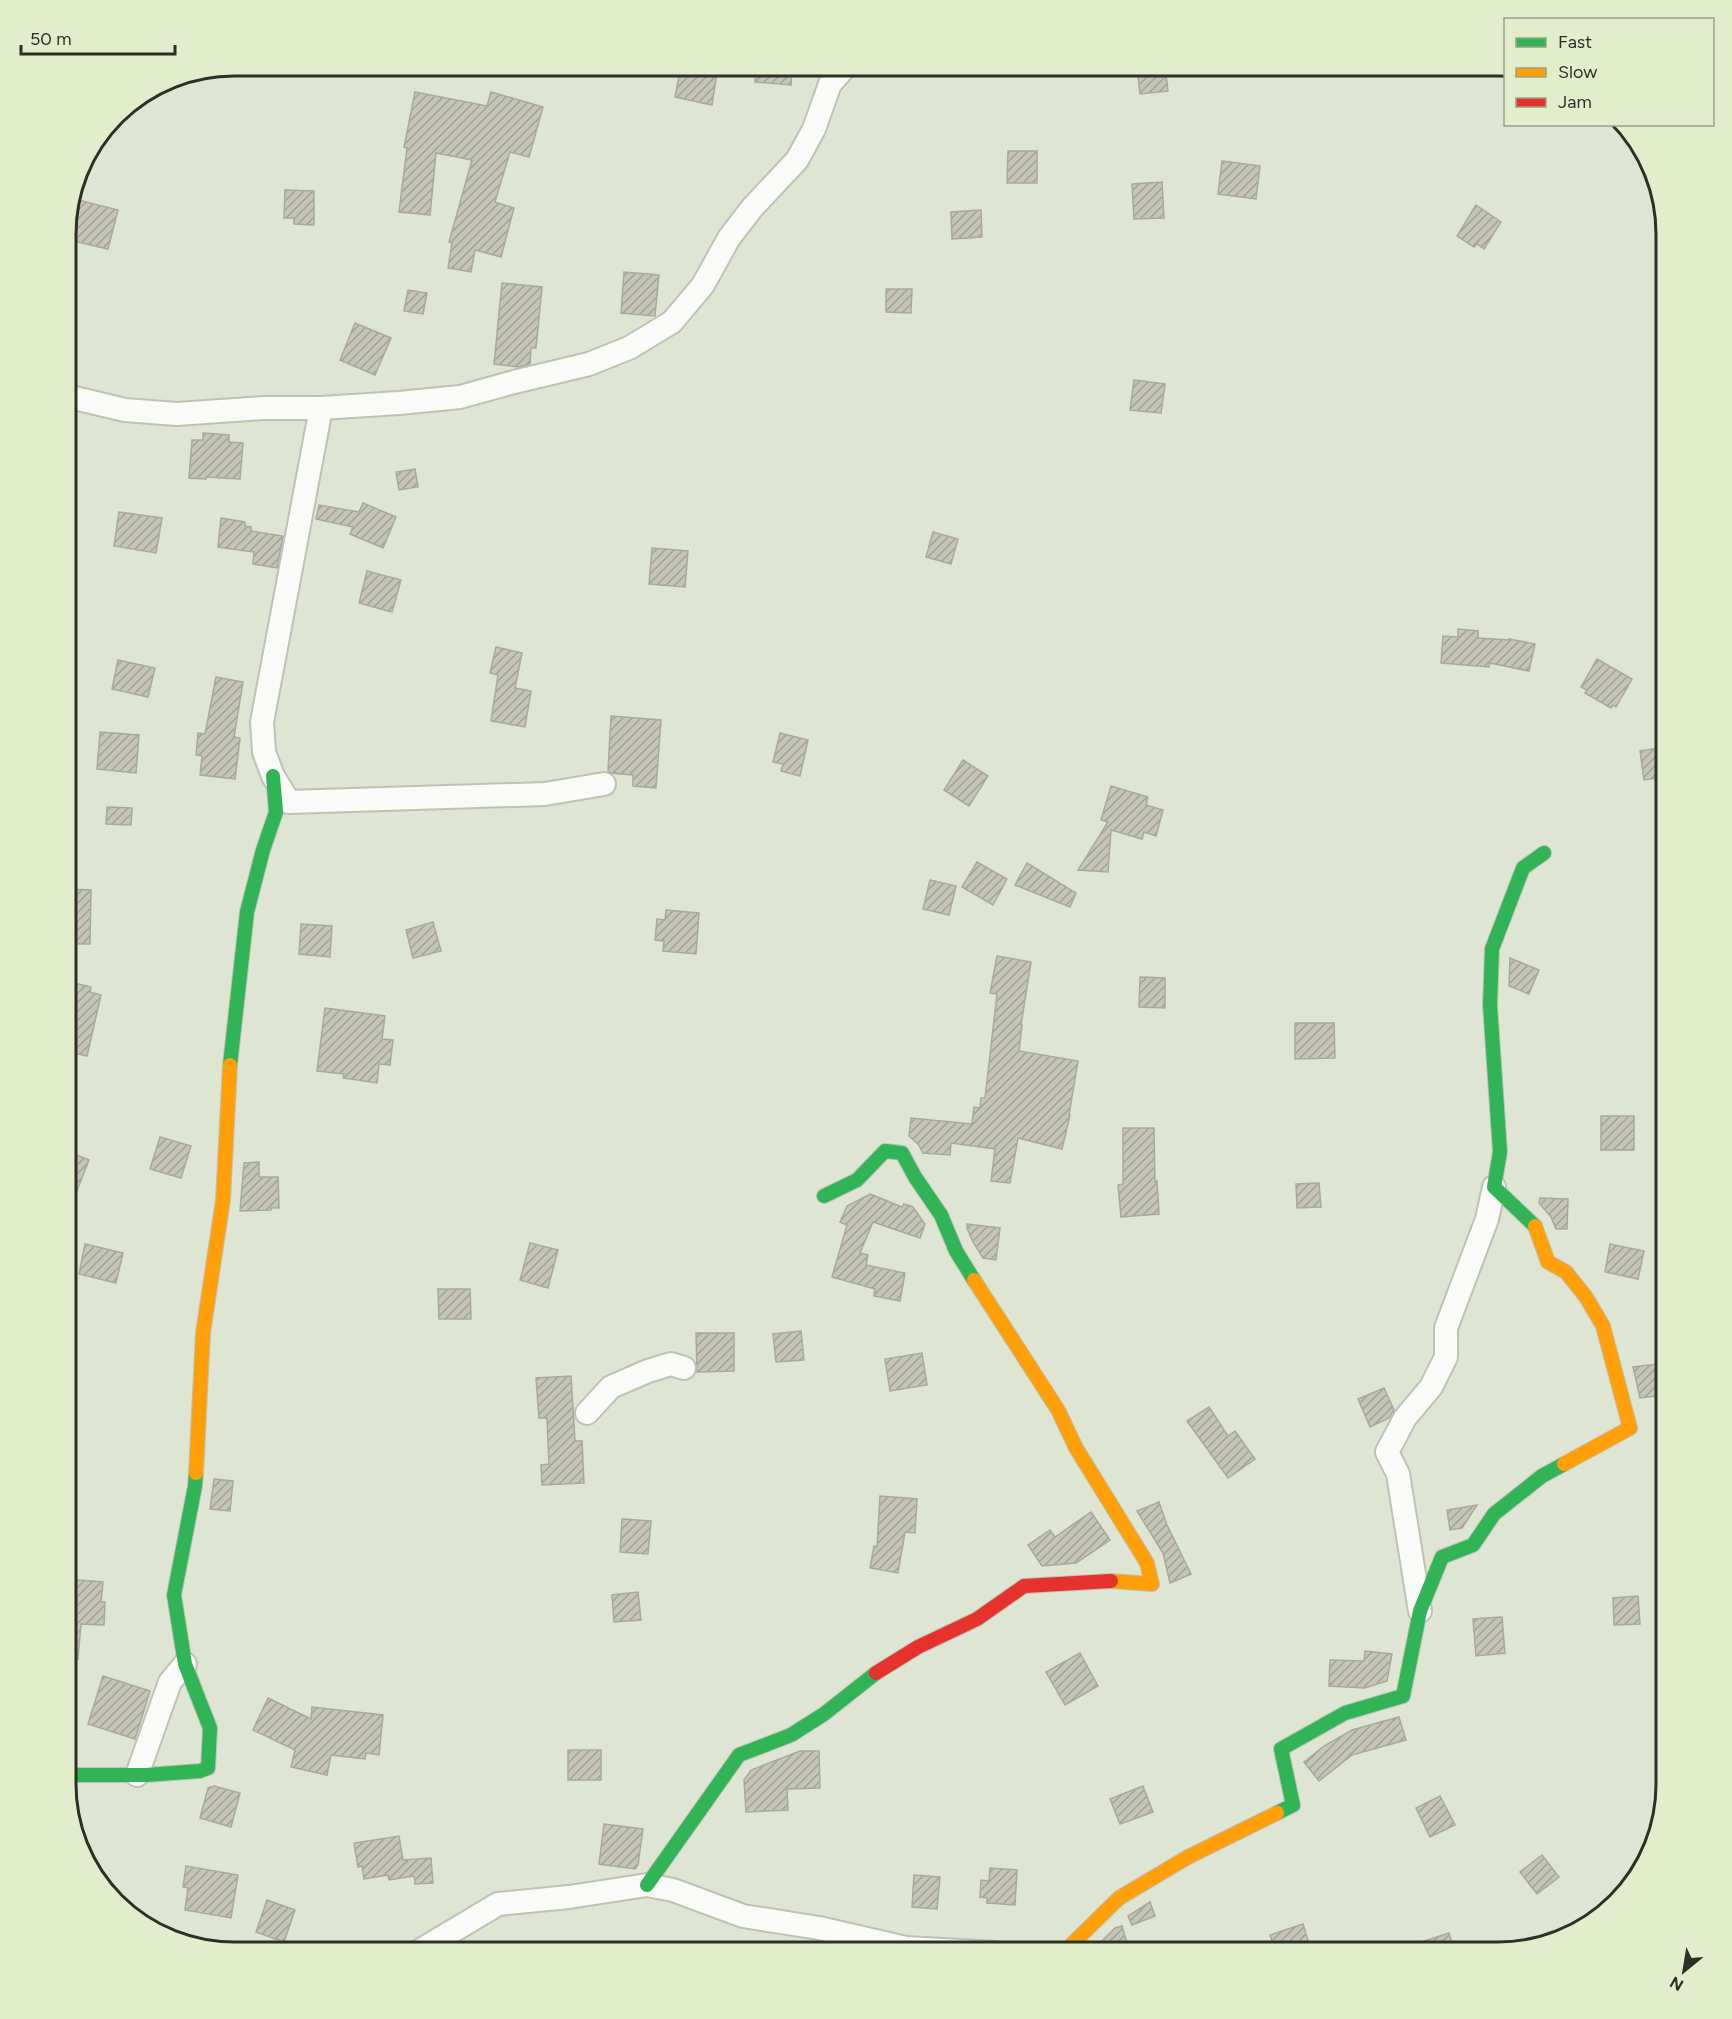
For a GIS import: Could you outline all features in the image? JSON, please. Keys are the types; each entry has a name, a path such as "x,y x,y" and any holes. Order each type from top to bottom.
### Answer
{"street":[{"path":"77,399 125,410 177,414 264,408 321,408 460,397 589,364 629,348 672,322 703,285 729,238 752,208 796,160 814,129 830,84 837,76"},
{"path":"321,408 262,722 264,752 273,776 289,802 545,794 604,784"},
{"path":"76,1776 137,1775 200,1771 208,1768 210,1728 185,1664 174,1595 195,1486 203,1334 223,1200 230,1061 247,912 263,850 276,812 273,776"},
{"path":"1420,1611 1398,1474 1388,1452 1405,1418 1431,1387 1446,1358 1446,1328 1487,1219 1500,1152 1491,1005 1492,949 1523,868 1544,853"},
{"path":"647,1885 739,1755 791,1735 824,1714 870,1677 918,1647 976,1619 1024,1586 1104,1580 1152,1584 1147,1563 1076,1448 1058,1410 956,1251 941,1215 902,1153 885,1151 857,1180 824,1196"},
{"path":"1074,1942 1119,1898 1188,1857 1293,1804 1281,1749 1345,1713 1404,1696 1420,1611 1442,1557 1473,1545 1494,1514 1542,1476 1630,1428 1603,1326 1586,1297 1566,1272 1548,1262 1534,1224 1494,1187"},
{"path":"586,1413 611,1387 671,1364 684,1368"},
{"path":"137,1775 170,1682 185,1664"},
{"path":"434,1942 498,1904 569,1897 647,1885 673,1890 743,1916 819,1928 880,1942"}],"building":[{"path":"679,76 716,76 712,105 675,97"},
{"path":"755,76 791,76 791,85 755,82"},
{"path":"1138,77 1166,77 1168,91 1140,94"},
{"path":"415,92 487,106 491,92 543,107 529,157 510,152 495,202 514,208 501,257 475,250 471,272 448,268 452,243 449,242 472,160 436,153 430,215 399,212 407,148 404,147"},
{"path":"1008,151 1037,151 1037,183 1007,183"},
{"path":"1222,161 1260,166 1256,199 1218,194"},
{"path":"1162,182 1164,218 1134,219 1132,184"},
{"path":"285,190 314,191 314,225 294,224 294,218 284,218"},
{"path":"81,201 118,210 108,249 77,242"},
{"path":"1476,205 1501,222 1484,249 1477,244 1474,247 1457,236"},
{"path":"981,210 982,237 952,239 951,212"},
{"path":"624,272 659,275 655,316 621,313"},
{"path":"502,283 542,287 536,348 531,348 530,364 519,367 494,364"},
{"path":"886,289 912,289 911,313 886,312"},
{"path":"408,290 427,293 423,314 404,311"},
{"path":"355,323 391,338 375,375 340,360"},
{"path":"1134,380 1165,384 1161,413 1130,410"},
{"path":"203,433 229,435 229,442 243,443 240,479 189,478 192,440 203,440"},
{"path":"415,469 418,487 399,490 396,472"},
{"path":"363,503 396,517 383,548 350,534 353,527 316,519 319,505 359,512"},
{"path":"119,512 162,518 156,553 114,546"},
{"path":"221,518 245,522 245,526 251,527 251,531 283,536 277,568 253,564 254,552 218,547"},
{"path":"933,532 958,539 951,564 926,557"},
{"path":"652,548 688,551 685,587 649,584"},
{"path":"367,571 401,580 392,612 359,603"},
{"path":"1458,629 1478,631 1478,638 1509,639 1535,644 1529,671 1490,663 1489,667 1441,663 1443,636 1458,637"},
{"path":"496,647 522,653 515,688 531,691 525,727 491,721 498,675 490,673"},
{"path":"1597,659 1632,679 1616,707 1613,705 1611,708 1585,693 1587,690 1581,687"},
{"path":"118,660 155,668 148,697 112,689"},
{"path":"216,677 243,682 234,737 240,738 235,779 200,775 202,756 196,755 198,733 205,734"},
{"path":"611,716 661,720 656,788 633,786 633,775 608,771"},
{"path":"100,732 139,735 136,773 97,769"},
{"path":"780,733 808,740 800,776 781,771 783,764 773,762"},
{"path":"1656,749 1656,778 1644,780 1640,751"},
{"path":"963,760 988,776 969,806 944,790"},
{"path":"1111,786 1148,797 1146,805 1163,810 1156,836 1144,832 1142,839 1111,830 1108,872 1078,870 1108,822 1101,820"},
{"path":"107,807 132,808 131,825 106,824"},
{"path":"977,862 1007,879 993,905 962,887"},
{"path":"1027,863 1076,893 1070,907 1015,885"},
{"path":"930,880 956,886 949,915 923,909"},
{"path":"77,889 91,890 90,944 77,944"},
{"path":"666,910 699,913 696,954 663,951 664,941 655,940 657,919 665,920"},
{"path":"433,922 441,951 413,958 406,930"},
{"path":"301,924 332,926 330,957 299,954"},
{"path":"997,956 1031,962 1019,1051 1078,1061 1062,1149 1018,1138 1010,1183 991,1181 995,1149 951,1143 950,1155 923,1153 918,1144 909,1136 911,1118 972,1124 974,1107 980,1108 981,1098 985,1098 997,994 990,993"},
{"path":"1510,958 1539,970 1529,994 1509,986"},
{"path":"1140,977 1165,978 1165,1008 1139,1007"},
{"path":"77,984 91,987 90,992 101,995 87,1056 76,1053"},
{"path":"325,1008 385,1016 382,1039 393,1040 390,1065 379,1064 377,1083 343,1078 344,1074 317,1071"},
{"path":"1295,1023 1334,1023 1335,1058 1295,1059"},
{"path":"1601,1116 1634,1116 1634,1150 1601,1150"},
{"path":"1123,1128 1154,1128 1155,1182 1157,1181 1159,1214 1121,1217 1118,1185 1123,1184"},
{"path":"160,1137 191,1146 181,1178 150,1169"},
{"path":"76,1155 89,1160 76,1192"},
{"path":"259,1162 259,1177 278,1177 279,1208 240,1211 244,1163"},
{"path":"1319,1183 1321,1207 1297,1208 1296,1184"},
{"path":"870,1194 902,1207 904,1204 913,1207 925,1224 920,1238 873,1222 860,1253 868,1255 866,1265 905,1273 900,1301 874,1296 875,1289 832,1277 847,1225 840,1222 847,1206"},
{"path":"1540,1198 1568,1199 1567,1229 1556,1229 1551,1217 1539,1203"},
{"path":"967,1224 1000,1228 996,1260 983,1258 973,1242"},
{"path":"530,1243 558,1250 548,1288 520,1280"},
{"path":"85,1244 123,1253 116,1283 79,1274"},
{"path":"1610,1244 1644,1251 1638,1279 1605,1272"},
{"path":"438,1289 470,1289 471,1319 439,1319"},
{"path":"801,1331 804,1360 776,1362 773,1334"},
{"path":"696,1333 734,1333 734,1371 697,1372"},
{"path":"922,1353 927,1385 890,1391 885,1359"},
{"path":"1656,1364 1656,1396 1640,1398 1633,1367"},
{"path":"571,1376 575,1441 582,1441 584,1483 542,1485 541,1465 549,1464 547,1418 539,1418 536,1378"},
{"path":"1384,1388 1394,1410 1389,1418 1370,1427 1358,1399"},
{"path":"1209,1407 1228,1436 1235,1431 1255,1459 1228,1478 1187,1421"},
{"path":"214,1479 233,1481 230,1511 210,1509"},
{"path":"880,1496 917,1499 915,1533 905,1532 898,1573 870,1568 874,1546 877,1547"},
{"path":"1159,1502 1167,1525 1191,1574 1170,1583 1163,1553 1137,1511"},
{"path":"1477,1505 1462,1528 1450,1530 1447,1510"},
{"path":"1091,1512 1110,1540 1076,1563 1042,1566 1028,1545 1050,1530 1055,1537"},
{"path":"622,1519 651,1521 648,1554 620,1552"},
{"path":"76,1580 103,1582 101,1602 105,1602 104,1625 81,1624 78,1659 76,1659"},
{"path":"638,1592 641,1620 614,1622 612,1595"},
{"path":"1638,1596 1640,1624 1614,1625 1613,1598"},
{"path":"1502,1617 1505,1653 1476,1656 1473,1619"},
{"path":"1365,1651 1392,1654 1387,1681 1365,1688 1329,1686 1330,1660 1364,1661"},
{"path":"1080,1653 1098,1686 1065,1705 1046,1672"},
{"path":"103,1676 150,1691 135,1739 88,1724"},
{"path":"268,1698 311,1719 312,1707 383,1715 379,1755 366,1753 365,1759 331,1755 327,1775 291,1767 295,1750 253,1730"},
{"path":"1399,1717 1406,1740 1352,1755 1319,1781 1304,1762 1324,1746 1352,1730"},
{"path":"568,1750 601,1750 601,1780 568,1780"},
{"path":"800,1751 819,1751 820,1788 787,1789 788,1810 746,1812 744,1780 751,1770"},
{"path":"214,1786 240,1793 231,1827 200,1818 208,1788"},
{"path":"1143,1786 1153,1812 1120,1824 1110,1799"},
{"path":"1440,1796 1455,1825 1430,1837 1416,1808"},
{"path":"604,1824 643,1829 638,1865 635,1869 599,1864"},
{"path":"399,1836 403,1860 431,1858 433,1883 415,1884 414,1876 389,1880 388,1875 364,1879 362,1866 358,1867 354,1843"},
{"path":"1542,1855 1559,1877 1537,1894 1520,1872"},
{"path":"186,1866 238,1875 231,1918 185,1910 188,1888 183,1887"},
{"path":"990,1868 1017,1870 1015,1905 987,1903 987,1898 980,1897 981,1880 989,1881"},
{"path":"914,1875 940,1877 937,1909 912,1907"},
{"path":"267,1900 295,1910 284,1942 256,1932"},
{"path":"1150,1902 1155,1916 1132,1925 1128,1916"},
{"path":"1303,1924 1309,1942 1272,1942 1270,1935"},
{"path":"1122,1926 1127,1942 1101,1942 1115,1928"},
{"path":"1449,1933 1452,1942 1421,1942"}],"traffic: fast":[{"path":"230,1065 247,912 263,850 276,812 273,776"},
{"path":"1535,1226 1494,1187 1500,1152 1490,1005 1492,949 1523,868 1544,853"},
{"path":"824,1196 857,1180 885,1151 902,1153 941,1215 956,1251 974,1280"},
{"path":"1277,1813 1293,1805 1281,1749 1345,1713 1403,1696 1420,1611 1442,1557 1473,1545 1494,1514 1542,1476 1564,1464"},
{"path":"76,1775 146,1775 200,1771 208,1768 210,1728 185,1664 174,1595 196,1473"},
{"path":"647,1885 739,1755 791,1735 824,1714 876,1673"}],"traffic: slow":[{"path":"196,1473 203,1333 223,1200 230,1065"},
{"path":"1535,1226 1548,1262 1566,1272 1586,1297 1603,1326 1630,1428 1564,1464"},
{"path":"974,1280 1058,1410 1076,1448 1147,1563 1152,1584 1111,1581"},
{"path":"1074,1942 1119,1898 1188,1857 1277,1813"}],"traffic: jam":[{"path":"876,1673 918,1647 977,1619 1024,1586 1111,1581"}]}
